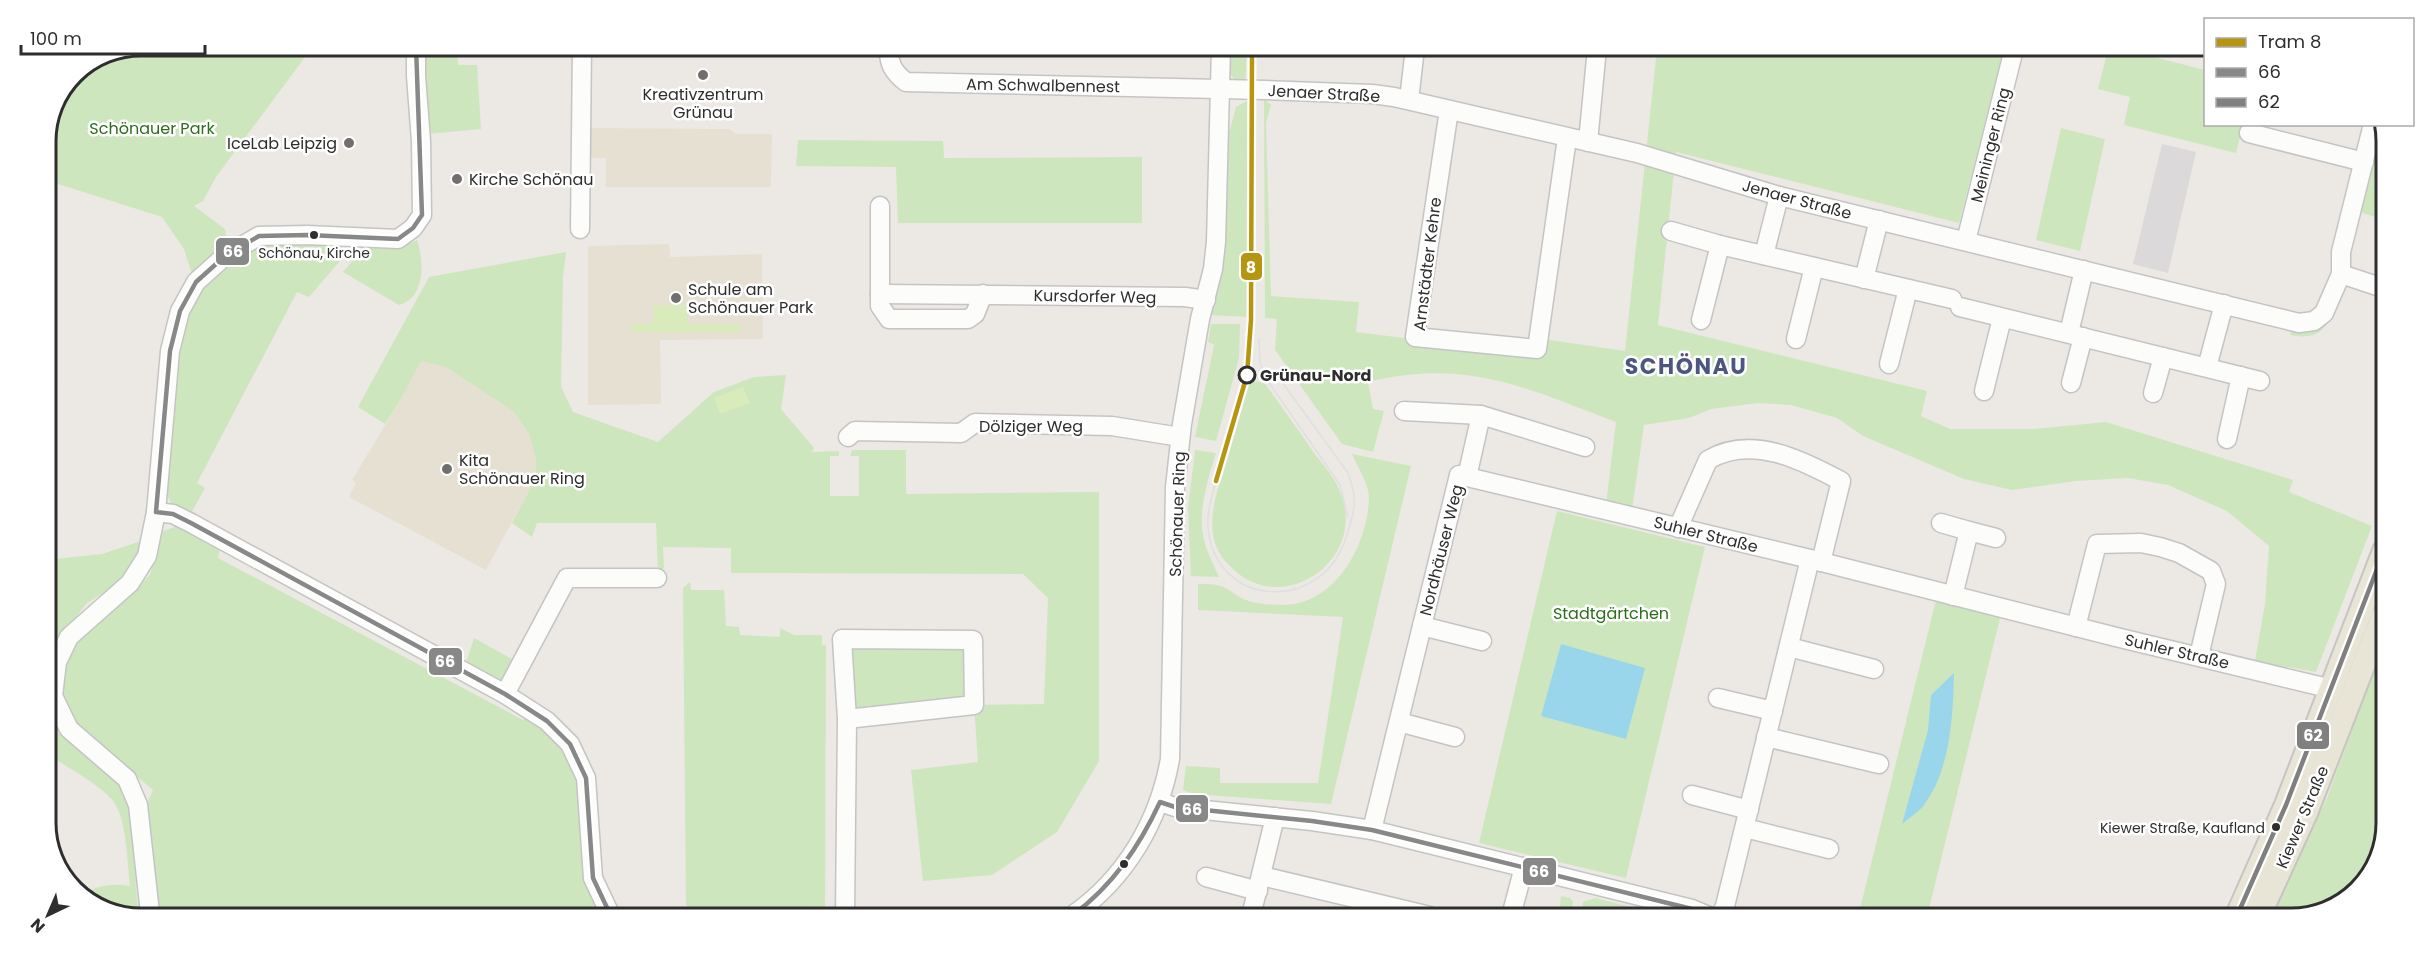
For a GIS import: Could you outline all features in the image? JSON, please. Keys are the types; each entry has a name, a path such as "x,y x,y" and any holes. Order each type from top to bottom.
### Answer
{"main road":[{"name":"Kiewer Straße","path":"2240,908 2286,805 2376,572"},
{"name":"Kiewer Straße","path":"2263,908 2306,813 2376,635"}],"street":[{"path":"56,670 57,662 69,637 130,583 147,556 156,512 170,351 180,310 196,282 226,255 259,236 307,235 398,239 413,228 422,215 416,56"},
{"path":"580,229 582,56"},
{"name":"Am Schwalbennest","path":"888,56 895,73 906,82 1222,89"},
{"name":"Schönauer Ring","path":"1083,908 1122,869 1150,826 1160,802 1170,759 1175,487 1180,437 1216,242 1221,56"},
{"path":"1409,100 1414,56"},
{"path":"1588,142 1596,56"},
{"name":"Meininger Ring","path":"1966,241 2012,56"},
{"name":"Jenaer Straße","path":"1222,89 1372,94 1409,100 1658,159 1779,196 2299,323 2307,323 2324,313 2341,274"},
{"name":"Arnstädter Kehre","path":"1449,110 1414,337 1537,349 1567,138"},
{"path":"2373,126 2341,252 2341,274 2376,286"},
{"path":"2249,133 2364,162"},
{"path":"1764,255 1779,196"},
{"path":"880,206 880,306 889,319 968,319 975,314 983,294"},
{"path":"1864,279 1879,220"},
{"path":"1671,231 1720,245 1908,289 2002,318 2260,381"},
{"path":"1701,320 1720,245"},
{"path":"1796,339 1814,267"},
{"path":"2071,383 2084,270"},
{"path":"1888,364 1908,289"},
{"name":"Kursdorfer Weg","path":"880,294 1185,297 1206,300"},
{"path":"2207,367 2224,304"},
{"path":"1984,391 2002,318"},
{"path":"2152,393 2163,357"},
{"path":"2227,439 2241,376"},
{"path":"1404,411 1481,415 1585,447"},
{"name":"Nordhäuser Weg","path":"1372,830 1422,626 1481,415"},
{"name":"Dölziger Weg","path":"848,437 855,432 962,433 975,423 1112,426 1180,437"},
{"path":"1678,528 1708,460 1725,452 1763,450 1801,460 1841,481 1789,647 1724,908"},
{"name":"Suhler Straße","path":"1463,476 2332,689"},
{"path":"156,512 173,514 191,523 505,694 547,721 570,744 586,778 593,878 607,908"},
{"path":"1941,523 1996,538"},
{"path":"1953,596 1970,531"},
{"path":"2076,627 2097,543 2141,543 2160,547 2179,553 2211,571 2216,584 2199,656"},
{"path":"505,694 567,578 657,578"},
{"name":"Nordhäuser Weg","path":"1422,626 1482,641"},
{"path":"845,908 847,719 842,639 973,640 974,705 847,719"},
{"path":"1789,647 1874,669"},
{"path":"1718,698 1773,711"},
{"path":"56,702 69,729 127,779 138,805 149,908"},
{"path":"1399,722 1455,737"},
{"path":"1766,737 1879,764"},
{"path":"1692,795 1749,810"},
{"path":"1160,802 1175,807 1372,830 1688,908"},
{"path":"1253,908 1275,817"},
{"path":"1745,828 1829,849"},
{"path":"1513,908 1524,867"},
{"path":"1206,877 1260,884 1371,908"}],"shaded area":[{"path":"590,128 729,129 736,134 772,134 771,187 606,187 606,158 590,158"},
{"path":"2162,144 2196,152 2168,273 2133,264"},
{"name":"Schule am Schönauer Park","path":"669,244 670,257 762,254 763,339 660,340 661,404 588,405 588,246"},
{"name":"Kita Schönauer Ring","path":"421,360 446,367 514,412 529,434 536,459 535,479 486,570 349,497 356,483 352,480 398,404"}],"green space":[{"name":"Schönauer Park","path":"141,56 306,56 216,177 203,201 194,206 225,229 228,246 192,274 184,249 162,217 56,185 56,141 57,124 62,108 80,80 108,62 124,57"},
{"path":"425,56 458,56 458,65 477,65 481,129 427,134"},
{"path":"1226,56 1247,56 1245,84 1232,76"},
{"path":"1656,56 2002,56 1959,223 1676,152 1658,325 1927,391 1921,416 1950,429 2034,429 2106,422 2293,480 2289,492 2372,526 2316,672 2255,661 2265,604 2269,546 2227,511 2168,485 2128,478 2076,481 2012,490 1964,479 1863,436 1837,418 1791,405 1758,403 1711,409 1689,418 1644,425 1632,510 1606,505 1616,422 1553,398 1495,380 1436,373 1404,375 1368,382 1373,409 1384,411 1373,452 1342,444 1275,350 1277,319 1265,318 1264,99 1271,105 1266,123 1271,296 1359,302 1356,332 1541,355 1543,339 1625,351"},
{"path":"2106,56 2150,56 2204,70 2204,126 2243,126 2236,153 2124,125 2130,97 2098,89"},
{"path":"1249,100 1249,317 1208,315 1213,292 1218,292 1225,249 1227,130 1230,130 1236,107"},
{"path":"2061,128 2105,139 2080,251 2036,240"},
{"path":"2376,137 2376,217 2358,211"},
{"path":"798,140 943,141 944,158 1142,157 1142,223 898,223 896,167 796,166"},
{"path":"417,240 421,258 421,278 414,295 399,305 343,272 366,245 404,246"},
{"path":"284,241 337,243 347,250 309,297 297,292 197,483 205,488 189,517 174,508 166,494 176,362 187,312 197,294 228,264 244,253"},
{"path":"566,252 563,277 561,387 573,412 658,442 714,392 754,377 786,375 781,409 814,448 812,452 839,451 839,456 830,456 830,496 859,496 859,456 850,456 852,450 906,450 906,494 1099,492 1099,761 1057,832 992,875 923,881 911,770 978,762 974,705 1044,704 1048,598 1023,574 731,573 731,548 663,547 664,568 658,571 656,523 537,523 532,537 512,523 535,479 536,459 529,434 514,412 446,367 421,361 385,424 358,407 429,277"},
{"path":"653,305 687,305 687,324 740,325 740,332 632,332 632,324 652,324"},
{"path":"2331,314 2325,327 2316,334 2290,335 2292,327"},
{"path":"1211,324 1240,324 1239,358 1216,441 1195,437 1214,345 1208,342"},
{"path":"1250,381 1264,382 1333,478 1341,494 1346,519 1342,541 1331,560 1314,575 1294,585 1273,587 1250,581 1227,563 1214,539 1212,525 1216,497"},
{"path":"743,387 750,403 720,414 714,398"},
{"path":"1195,450 1216,453 1202,509 1202,528 1208,553 1219,577 1191,576 1188,509"},
{"path":"1352,454 1411,466 1331,804 1193,794 1183,790 1186,766 1220,768 1220,783 1318,783 1343,617 1198,610 1198,584 1221,586 1243,599 1255,602 1282,605 1301,602 1318,595 1333,583 1355,552 1363,534 1367,515 1368,492"},
{"name":"Stadtgärtchen","path":"1557,511 1705,547 1626,878 1479,843"},
{"path":"177,526 220,547 218,558 523,720 527,714 565,748 578,779 601,908 159,908 146,806 153,790 76,726 60,687 71,648 150,575 161,532"},
{"path":"141,541 139,556 124,575 109,589 87,603 56,643 56,559 102,554"},
{"path":"690,582 691,590 724,590 726,626 739,627 740,635 780,637 780,628 794,635 822,635 822,645 826,645 825,908 689,908 686,905 683,588"},
{"path":"1936,600 2001,614 1929,908 1860,908"},
{"path":"474,638 521,664 506,683 466,663"},
{"path":"842,639 973,640 974,705 847,719"},
{"path":"2376,664 2376,833 2372,850 2352,883 2329,899 2302,907 2273,908 2327,798"},
{"path":"56,726 74,747 114,780 124,794 132,822 138,908 113,903 90,891 106,886 130,886 122,820 114,802 92,783 56,760"},
{"path":"1561,896 1570,898 1573,902 1572,908 1560,908"},
{"path":"1595,898 1635,908 1582,908 1583,902"}],"water":[{"path":"1561,644 1645,668 1626,739 1541,716"},
{"path":"1954,673 1949,740 1941,773 1924,805 1902,824 1928,730 1931,695"}],"tram line":[{"name":"8","path":"1216,481 1247,375 1251,320 1252,56"},
{"path":"1259,339 1260,362 1265,377 1340,485 1348,517"},
{"path":"1216,481 1209,509 1208,526 1214,553 1228,573 1248,586 1270,592 1293,590 1315,580 1334,561 1347,535 1352,518 1354,497 1351,482 1348,473 1282,382"}],"transit line":[{"name":"66","path":"416,56 422,215 413,228 398,239 307,235 259,236 226,255 196,282 180,311 170,351 156,512 173,514 191,523 505,694 547,721 570,744 586,778 593,878 607,908"},
{"name":"62","path":"2240,908 2286,805 2376,572"},
{"name":"66","path":"1081,908 1101,891 1124,864 1160,802 1175,807 1312,821 1372,830 1688,908"}],"place":[{"name":"Kreativzentrum Grünau","path":"703,75"},
{"name":"IceLab Leipzig","path":"349,143"},
{"name":"Kirche Schönau","path":"457,179"},
{"name":"Schönau, Kirche","path":"314,235"},
{"name":"Schule am Schönauer Park","path":"676,298"},
{"name":"Grünau-Nord","path":"1247,375"},
{"name":"Kita Schönauer Ring","path":"447,469"},
{"name":"Kiewer Straße, Kaufland","path":"2276,827"}],"district":[{"name":"SCHÖNAU","path":"1686,366"}]}
